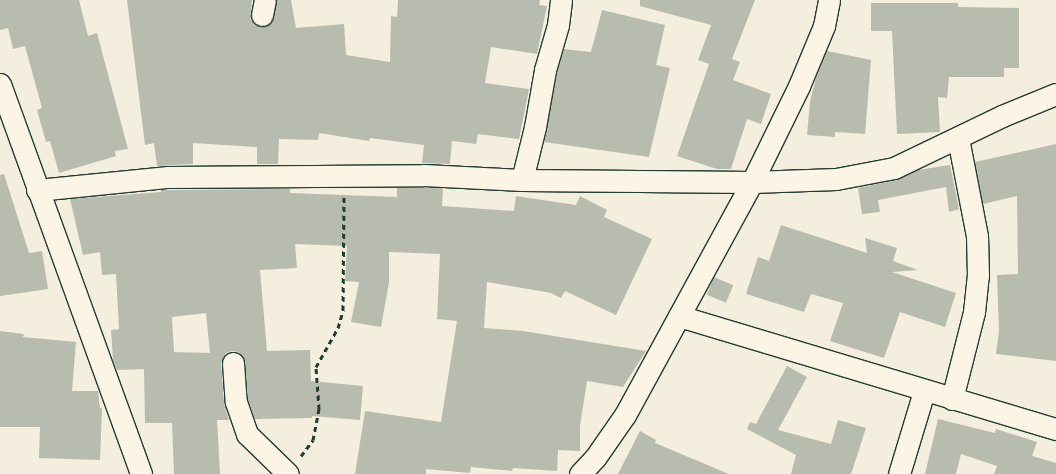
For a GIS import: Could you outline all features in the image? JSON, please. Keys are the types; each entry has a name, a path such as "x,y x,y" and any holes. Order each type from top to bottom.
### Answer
{"street":[{"path":"522,180 535,127 545,70 558,25 561,0"},
{"path":"580,474 595,458 625,415 752,182 800,86 824,26 829,0"},
{"path":"0,84 6,121 37,190 141,474"},
{"path":"37,190 168,177 424,175 522,180 752,182 836,179 894,168 1056,94"},
{"path":"952,399 974,312 978,276 977,236 958,138"},
{"path":"678,316 1056,429"},
{"path":"233,364 236,402 247,434 288,473"},
{"path":"899,474 924,391"}],"path":[{"path":"288,473 313,440 319,409 316,368 338,328 343,310 344,176"}],"building":[{"path":"0,0 79,0 88,36 97,33 128,149 115,151 116,156 59,173 50,141 46,142 37,110 42,108 25,46 13,49 8,28 0,30"},
{"path":"127,0 252,0 250,19 254,25 260,27 272,23 277,0 291,0 296,28 344,24 346,55 390,62 391,16 397,17 398,0 540,0 539,5 547,6 537,54 491,47 485,83 529,89 519,139 478,134 476,144 452,141 450,164 422,163 424,145 370,138 369,141 319,133 318,140 279,139 278,164 257,164 257,147 193,143 193,164 157,166 154,143 145,145"},
{"path":"640,0 755,0 732,59 740,62 733,80 771,94 761,124 747,119 731,169 717,169 677,156 709,64 698,60 711,25 640,6"},
{"path":"871,3 958,3 958,7 1019,8 1019,68 1004,68 1004,77 949,77 947,98 938,97 940,132 897,134 892,31 871,31"},
{"path":"602,10 665,25 656,65 670,68 649,157 544,142 557,73 564,49 591,52"},
{"path":"827,51 871,60 865,134 835,132 835,137 807,135 810,101 816,78"},
{"path":"1056,144 1056,361 996,354 999,331 997,275 1018,274 1017,196 983,204 975,162"},
{"path":"950,165 959,209 949,212 946,187 878,200 880,212 862,214 858,188 897,180 918,170"},
{"path":"4,174 29,253 42,251 48,289 0,296 0,175"},
{"path":"397,188 443,188 442,206 514,211 516,196 576,205 580,196 607,210 604,217 652,239 616,315 565,291 561,298 551,293 487,282 484,328 523,331 646,351 623,387 587,381 580,426 580,451 558,450 557,471 513,468 512,471 471,467 470,473 426,469 426,474 355,474 365,411 441,422 457,321 437,319 440,254 389,252 389,282 381,327 351,322 359,282 345,281 347,246 295,244 297,268 260,270 267,351 310,350 311,381 363,386 360,420 312,416 312,418 255,419 248,399 245,362 239,352 232,351 226,353 221,363 224,403 229,420 217,420 220,474 174,474 172,423 145,423 144,369 117,370 113,360 111,330 119,329 116,274 102,275 100,252 83,255 70,199 161,192 161,190 290,189 290,193 397,197","holes":["206,313 210,353 174,352 172,317"]},
{"path":"781,225 867,253 865,238 897,248 893,261 918,270 892,272 956,293 945,327 900,312 884,358 830,341 843,303 811,294 804,312 746,294 758,257 769,261"},
{"path":"714,277 733,285 726,303 707,294"},
{"path":"0,331 24,334 23,337 76,342 72,391 98,391 100,408 102,408 100,460 39,458 40,427 0,427"},
{"path":"787,366 807,377 778,430 831,444 838,420 866,428 851,474 791,474 796,455 747,429 750,422 756,424"},
{"path":"938,419 995,433 996,429 1037,442 1032,456 1056,463 1056,474 994,474 997,466 961,454 956,474 925,474"},
{"path":"640,431 656,440 655,443 729,474 618,474"}]}
